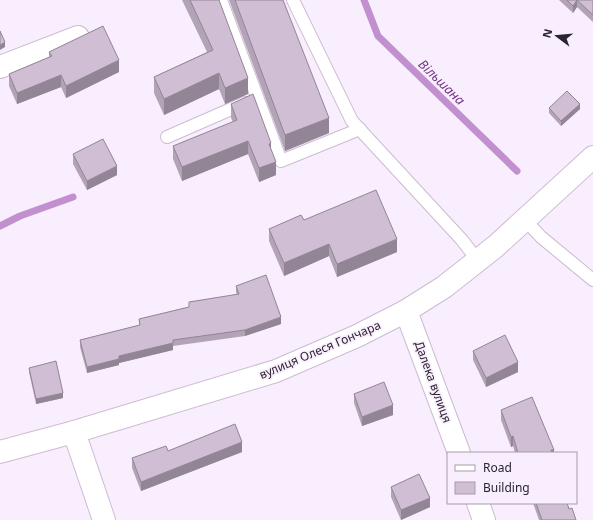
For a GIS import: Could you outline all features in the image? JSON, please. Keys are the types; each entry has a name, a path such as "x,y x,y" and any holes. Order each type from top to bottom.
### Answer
{"main road":[{"path":"0,67 78,37"},
{"name":"вулиця Олеся Гончара","path":"0,452 74,432 276,371 357,336 406,311 444,288 526,220 593,157"},
{"name":"Далека вулиця","path":"406,311 459,452"},
{"path":"74,432 104,520"},
{"path":"478,504 484,520"}],"lane":[{"path":"221,0 280,161 360,129"},
{"path":"293,0 352,121 462,240 478,261"},
{"path":"167,137 257,98"},
{"path":"526,220 541,237 593,280"}],"building":[{"path":"190,0 219,0 248,78 225,88 219,73 164,99 154,77 213,50"},
{"path":"235,0 283,0 329,118 285,135"},
{"path":"567,0 577,0 573,6"},
{"path":"577,0 593,0 593,15"},
{"path":"103,26 119,60 66,86 61,75 17,93 9,74 52,56 49,52"},
{"path":"0,31 5,42 0,45"},
{"path":"567,91 580,104 561,121 549,108"},
{"path":"253,94 271,143 269,144 276,162 259,168 248,141 182,167 173,146 237,120 231,104"},
{"path":"103,139 117,166 87,181 73,154"},
{"path":"376,190 397,239 337,264 329,244 284,263 269,229 301,215 304,220"},
{"path":"266,275 281,317 245,330 173,340 173,343 119,356 119,359 87,367 80,340 140,325 139,319 189,307 189,302 239,294 236,286"},
{"path":"505,335 518,362 486,378 473,351"},
{"path":"56,361 63,393 36,399 29,368"},
{"path":"384,382 393,405 362,417 354,394"},
{"path":"532,397 554,450 551,450 552,452 518,452 513,436 511,437 501,410"},
{"path":"235,424 242,442 141,482 132,458 166,446 168,451"},
{"path":"419,474 430,498 401,510 391,487"},
{"path":"536,504 567,504 569,509 572,508 576,520 542,520"}],"waterway":[{"name":"Вільшана","path":"364,0 378,36 517,171"},
{"path":"0,226 20,216 73,197"}]}
